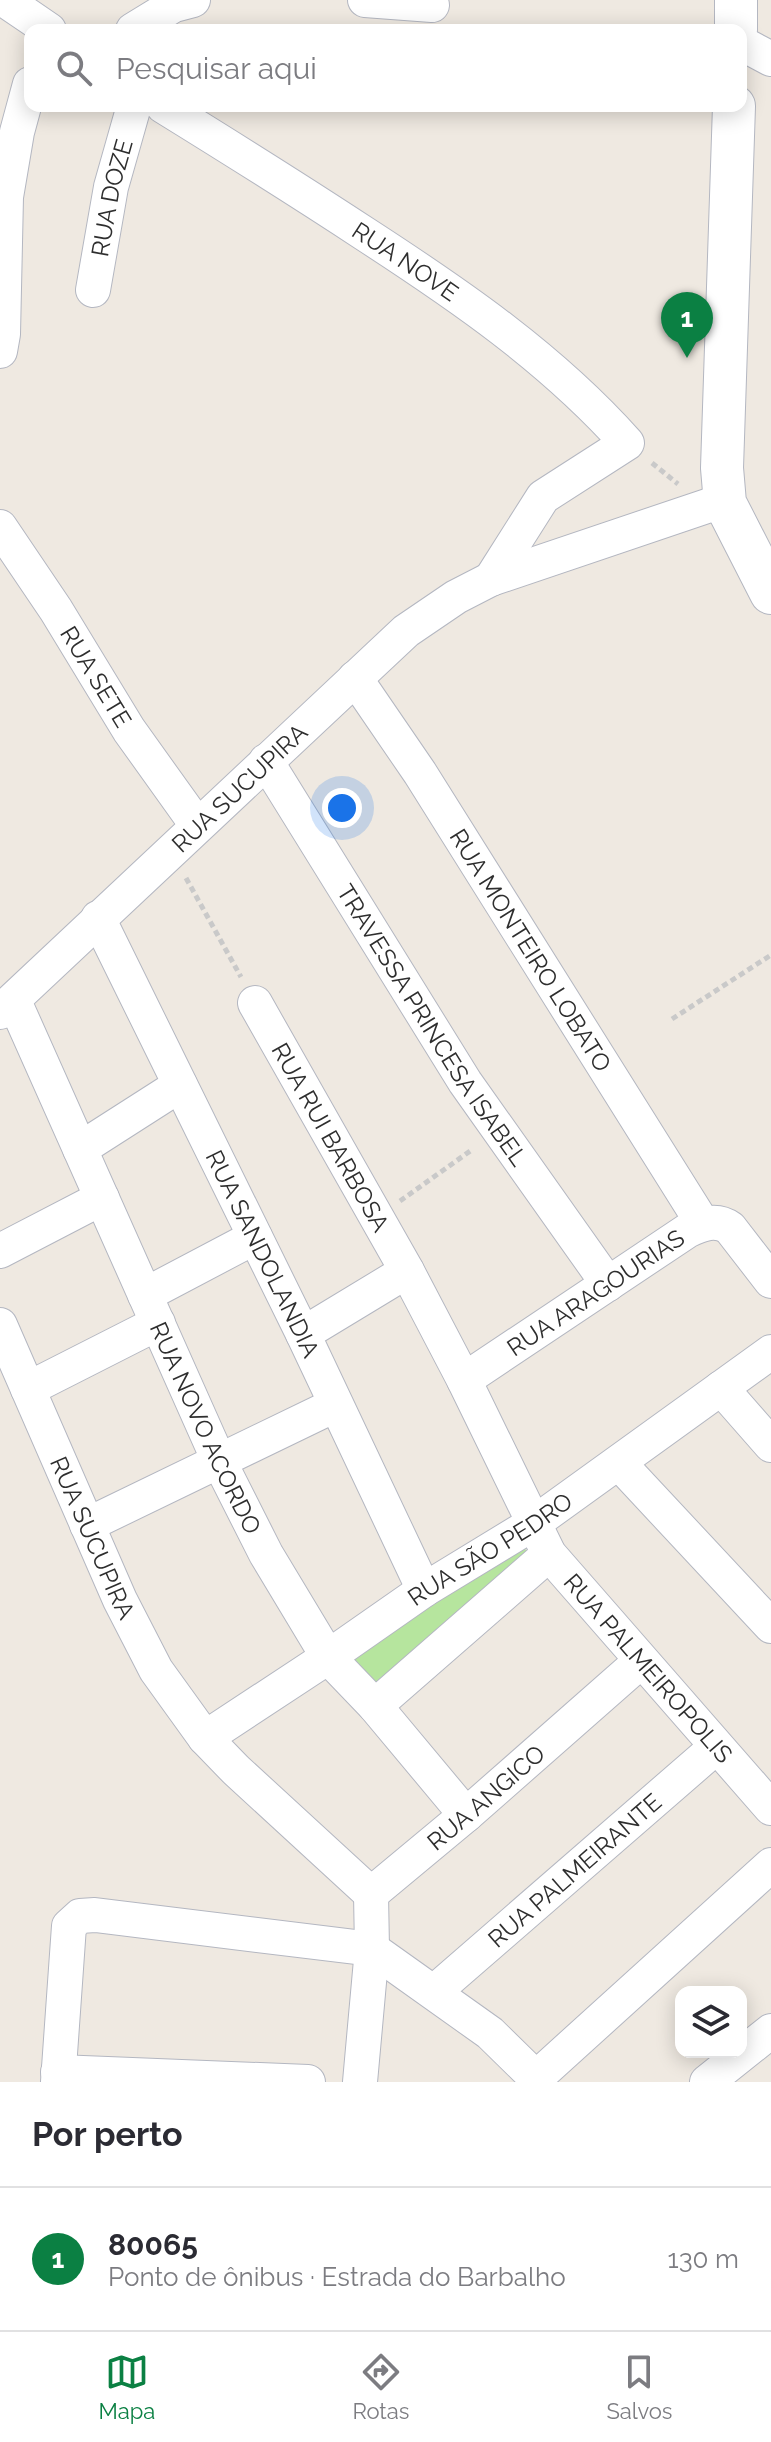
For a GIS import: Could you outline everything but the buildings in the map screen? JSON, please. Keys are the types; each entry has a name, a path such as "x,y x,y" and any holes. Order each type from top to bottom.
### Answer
{"street":[{"path":"5,0 40,24"},
{"path":"143,24 174,5 193,0"},
{"path":"365,0 432,5"},
{"path":"736,0 736,24"},
{"path":"747,46 771,59"},
{"path":"0,351 6,197 24,106"},
{"name":"RUA DOZE","path":"93,290 111,187 132,112"},
{"name":"RUA NOVE","path":"172,112 402,258 519,340 573,386 627,443"},
{"path":"734,112 722,468 716,505 771,593"},
{"path":"491,579 543,497 627,443"},
{"name":"RUA SUCUPIRA","path":"7,1006 406,631 456,597 491,579 716,505"},
{"name":"RUA SETE","path":"0,527 56,610 129,730 197,825"},
{"name":"RUA MONTEIRO LOBATO","path":"355,678 717,1226 771,1281"},
{"name":"TRAVESSA PRINCESA ISABEL","path":"266,761 465,1082 608,1284"},
{"name":"RUA SANDOLANDIA","path":"98,918 303,1334 424,1590"},
{"name":"RUA RUI BARBOSA","path":"255,1003 407,1271 464,1380"},
{"name":"RUA NOVO ACORDO","path":"7,1006 80,1149 219,1461 266,1554 328,1657 375,1706 466,1815"},
{"path":"80,1149 180,1085"},
{"path":"0,1251 102,1198"},
{"name":"RUA ARAGOURIAS","path":"464,1380 687,1231 717,1226"},
{"path":"28,1389 152,1309 255,1237"},
{"path":"303,1334 407,1271"},
{"name":"RUA SUCUPIRA","path":"0,1325 120,1600 156,1670 205,1738 371,1894"},
{"name":"RUA SÃO PEDRO","path":"205,1738 424,1590 534,1523 771,1352"},
{"name":"RUA PALMEIROPOLIS","path":"464,1380 549,1554 771,1808"},
{"path":"721,1388 771,1445"},
{"path":"87,1525 335,1405"},
{"path":"619,1463 771,1626"},
{"name":"RUA SÃO PEDRO","path":"375,1706 549,1554"},
{"name":"RUA ANGICO","path":"371,1894 641,1661"},
{"name":"RUA PALMEIRANTE","path":"434,1992 716,1747"},
{"path":"308,2082 58,2077 69,1926 80,1916 95,1915 372,1949 490,2033 538,2080 771,1865"},
{"path":"360,2082 372,1949 371,1894"},
{"path":"707,2082 771,2031"}],"path":[{"path":"627,443 716,505"},
{"path":"170,850 255,1003"},
{"path":"672,1019 771,955"},
{"path":"376,1218 499,1130"}],"green space":[{"path":"515,1539 532,1556 374,1693 343,1656"}],"place":[{"name":"80065","path":"687,358"}]}
